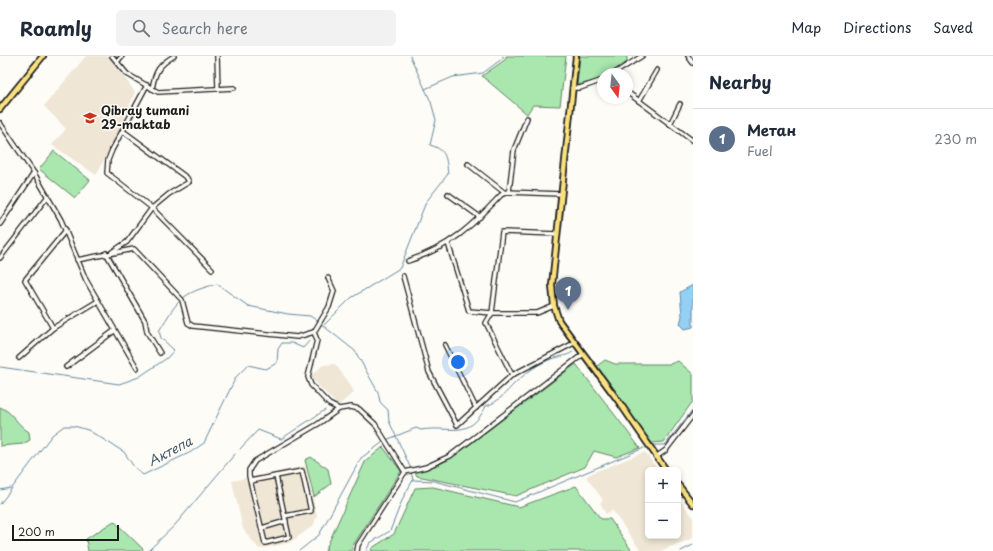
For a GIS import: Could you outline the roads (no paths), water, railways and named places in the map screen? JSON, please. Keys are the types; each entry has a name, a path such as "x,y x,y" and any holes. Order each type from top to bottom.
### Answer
{"main road":[{"path":"0,109 43,56"},
{"path":"576,56 552,285 554,306 559,321 582,355 617,399 664,467"},
{"path":"681,489 693,504"}],"street":[{"path":"112,56 127,74 158,92 234,88"},
{"path":"117,62 122,56"},
{"path":"152,89 154,74 164,62 174,56"},
{"path":"217,56 218,89"},
{"path":"623,68 642,56"},
{"path":"688,56 693,64"},
{"path":"639,101 657,70"},
{"path":"572,88 580,88 597,82"},
{"path":"147,85 112,150 108,160 107,172 152,208 212,269"},
{"path":"633,96 693,141"},
{"path":"670,124 680,104"},
{"path":"408,261 430,254 448,243 472,226 507,192 514,150 527,118"},
{"path":"0,123 48,196 66,230 77,260 98,301 114,331 137,368"},
{"path":"77,260 106,254 127,242 152,208 169,194 189,182 187,178 123,131"},
{"path":"468,164 507,192 561,194"},
{"path":"0,224 34,173"},
{"path":"448,194 480,217"},
{"path":"0,258 48,196"},
{"path":"53,328 25,280 66,230"},
{"path":"512,375 486,323 492,313 502,232 557,234"},
{"path":"448,243 469,311 492,313 537,313 554,306"},
{"path":"111,252 134,249 182,300 188,323 193,326 248,333 297,337 314,332 329,307 334,291 328,278"},
{"path":"106,254 145,321 147,332 160,353"},
{"path":"403,276 430,372 457,425 512,375 574,343"},
{"path":"19,358 53,328 98,301"},
{"path":"66,368 114,331"},
{"path":"314,332 317,340 308,377 311,385 329,404 339,409"},
{"path":"445,345 476,408"},
{"path":"357,551 358,545 405,472 426,467 450,456 582,355"},
{"path":"276,476 289,537 265,543 250,481 249,470 255,461 318,424 339,409 351,407 364,413 375,424 405,472"},
{"path":"656,457 666,450 693,415"},
{"path":"250,481 302,471 311,511 286,518 262,528"}],"water":[{"path":"693,285 693,327 685,329 680,324 682,316 680,292"}],"waterway":[{"path":"324,325 351,298 400,268 426,202 448,174 445,155 440,149 430,145 436,120 431,102 410,56"},
{"path":"425,89 453,77 483,73 503,58 503,56"},
{"path":"0,367 119,384 139,377 167,358 174,350 161,338 159,331 176,305 182,299 195,291 217,284 248,306 288,314 310,316 319,322"},
{"path":"321,324 355,351 378,392 380,402 388,410 389,421 411,469"},
{"name":"Актепа","path":"0,504 52,435 64,426 74,426 88,430 124,452 134,467 143,475 191,452 204,443 236,377 248,365 266,369 277,363 278,349 282,343 292,343 303,348 310,340"},
{"path":"299,551 319,535 361,458 386,440 416,428 421,430 466,428 480,417 486,406 498,400 529,371 544,362 573,352"},
{"path":"654,445 665,445 693,409"},
{"path":"240,449 258,430 281,439 325,410"},
{"path":"366,551 370,543 390,531 403,498 413,480 434,481 515,502 644,448"},
{"path":"148,551 175,525 235,454"},
{"path":"411,472 413,480"},
{"path":"0,490 11,488"},
{"path":"681,551 693,545"}],"place":[{"name":"Qibray tumani 29-maktab","path":"90,118"},
{"name":"Метан","path":"568,310"}]}
